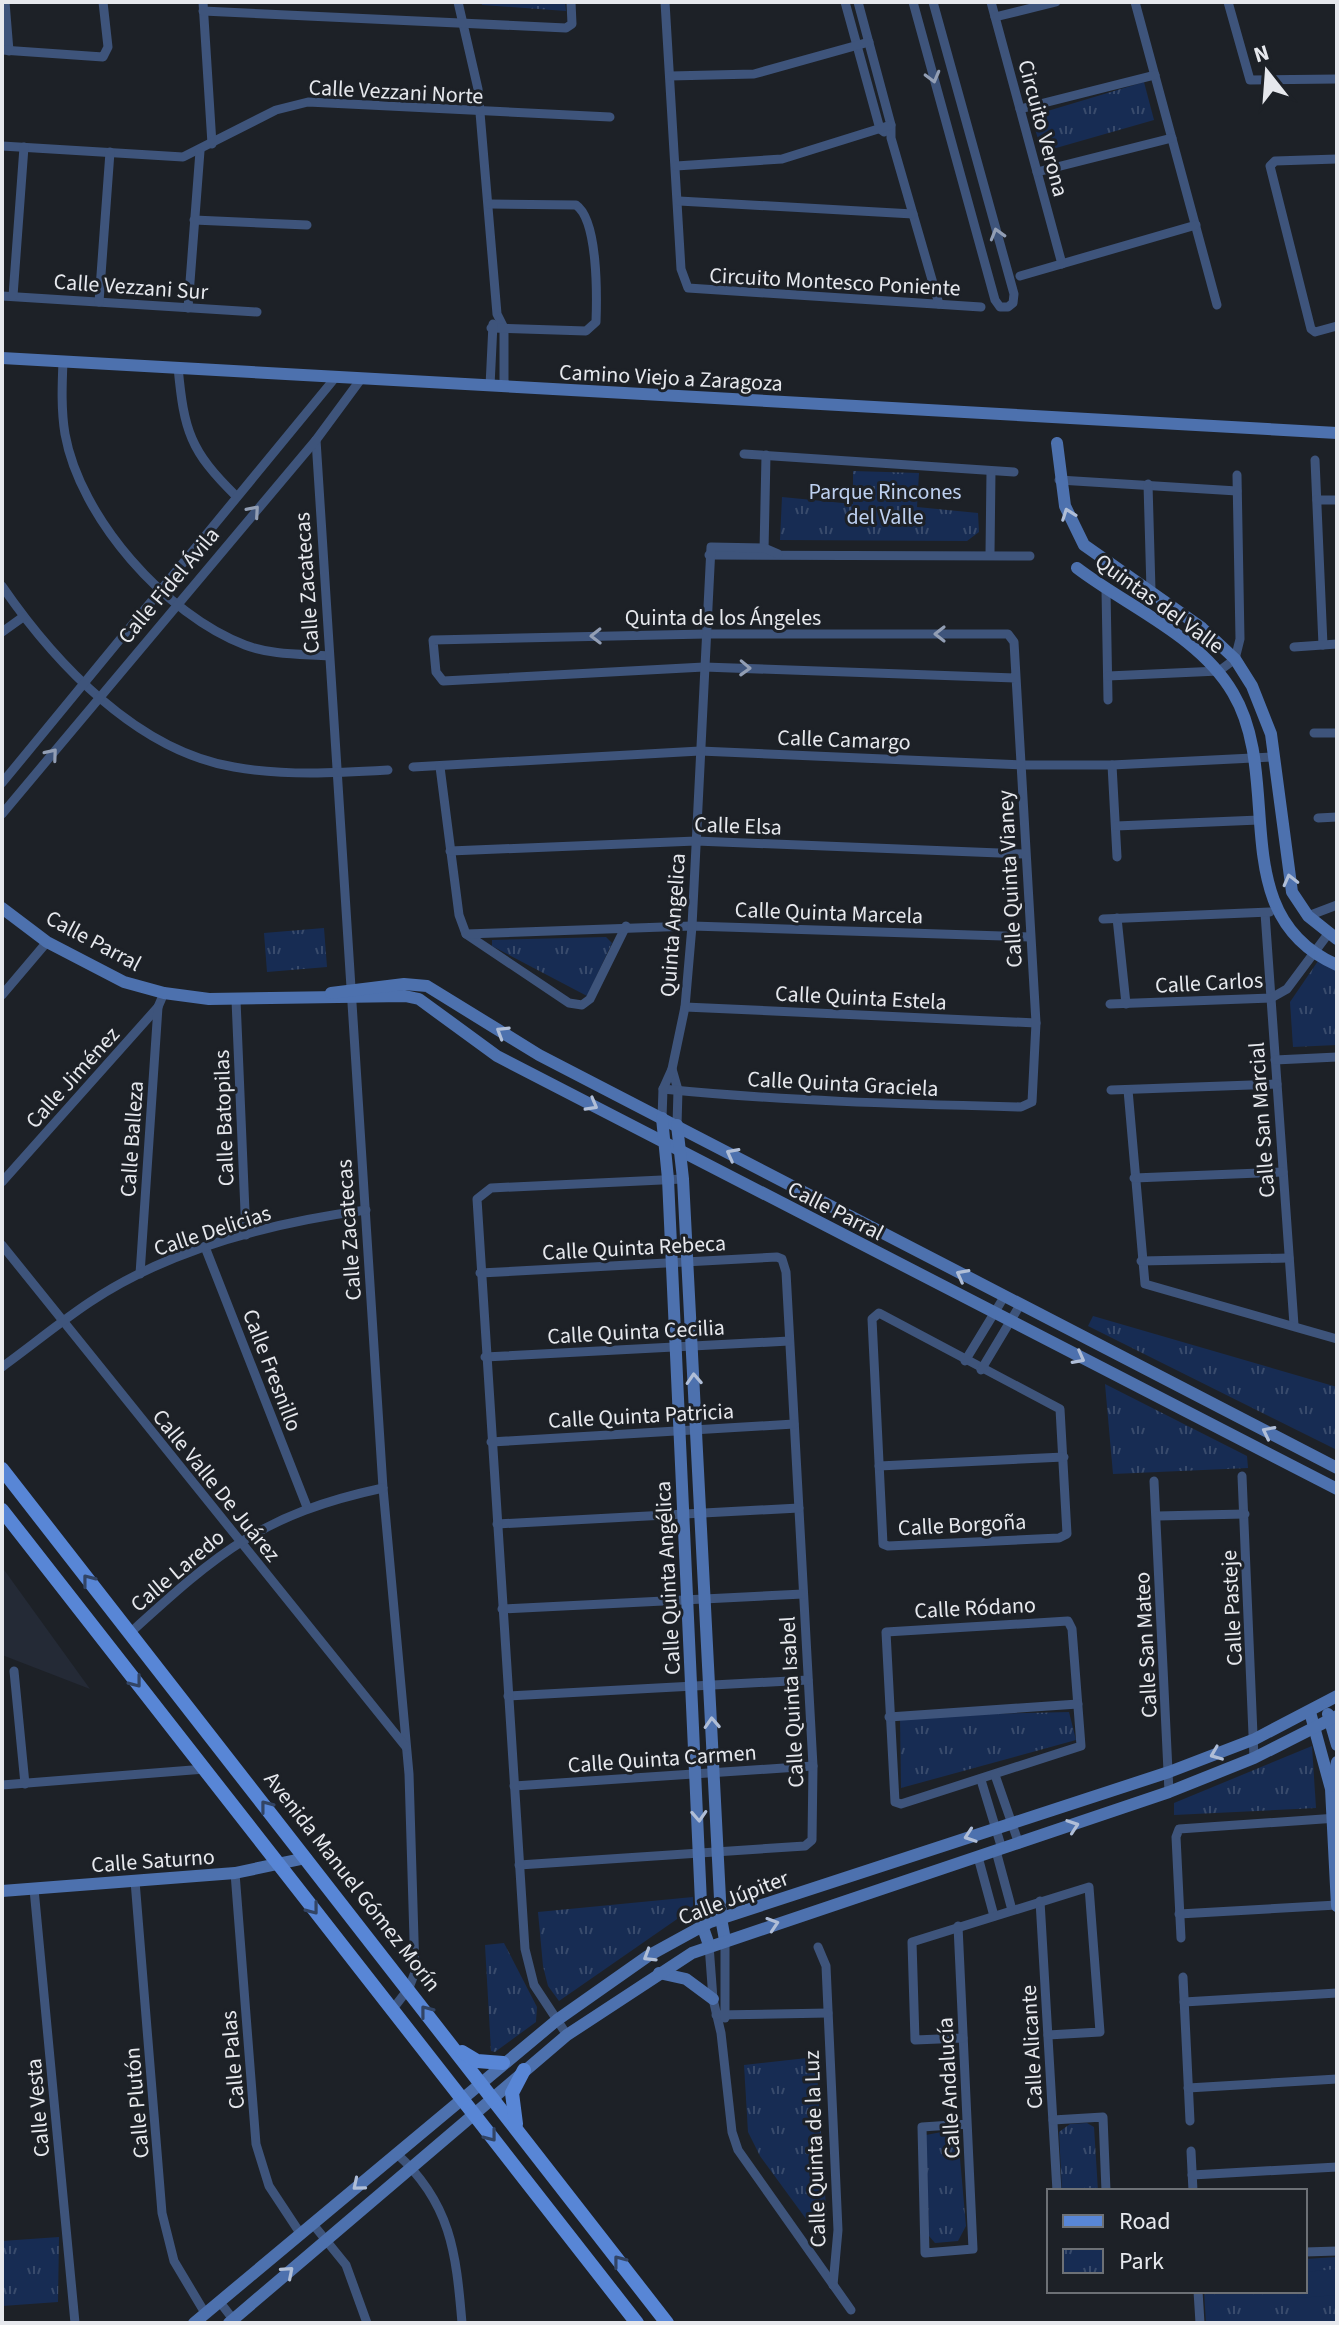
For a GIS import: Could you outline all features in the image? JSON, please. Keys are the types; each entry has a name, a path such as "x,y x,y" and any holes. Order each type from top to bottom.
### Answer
{"main road":[{"name":"Avenida Manuel Gómez Morín","path":"2,1469 667,2323"},
{"path":"2,1510 637,2323"},
{"path":"455,2048 477,2061 503,2063"},
{"path":"517,2128 512,2093 524,2070"}],"street":[{"path":"5,2 5,50 103,57 108,47 103,2"},
{"path":"458,2 481,113 497,314 504,328 504,387"},
{"path":"212,144 203,7 566,28 572,24 571,2"},
{"name":"Circuito Montesco Poniente","path":"665,2 681,269 688,288 981,307"},
{"path":"845,2 880,129 891,138"},
{"path":"858,2 891,125 891,138 939,304"},
{"path":"913,2 995,300 1000,307 1008,307 1013,303 1014,294 933,2"},
{"name":"Circuito Verona","path":"991,2 1062,264"},
{"path":"995,17 1056,2"},
{"path":"1135,2 1217,305"},
{"path":"1228,2 1250,80 1337,79"},
{"path":"670,76 754,74 869,42"},
{"path":"1020,109 1155,75"},
{"name":"Calle Vezzani Norte","path":"2,146 168,158 200,151 276,110 308,102 481,113 610,117"},
{"path":"676,166 782,159 891,125"},
{"path":"1037,172 1172,138"},
{"path":"13,296 24,147"},
{"path":"188,308 200,151"},
{"path":"99,302 110,152"},
{"path":"1337,159 1275,161 1270,166 1311,329 1315,332 1337,326"},
{"path":"679,201 913,214"},
{"path":"489,204 576,205 584,210 589,223 597,301 592,328 586,331 491,328"},
{"path":"194,220 307,225"},
{"path":"1020,276 1196,225"},
{"name":"Calle Vezzani Sur","path":"2,296 257,312"},
{"path":"490,386 491,328 497,314"},
{"name":"Camino Viejo a Zaragoza","path":"2,358 1337,433"},
{"path":"63,361 65,435 84,490 123,550 176,603 246,646 283,653 329,656"},
{"path":"178,367 186,427 196,453 236,496"},
{"name":"Calle Fidel Ávila","path":"2,783 335,378"},
{"name":"Calle Fidel Ávila","path":"2,814 176,603 316,440 361,379"},
{"name":"Calle Zacatecas","path":"316,440 383,1488 406,1747 415,1964 409,1988 392,2010"},
{"path":"1057,443 1059,480 1065,506 1084,545 1100,560 1151,590 1211,636 1235,659 1263,710 1274,757 1288,880 1308,916 1332,936"},
{"path":"744,454 1014,472"},
{"path":"766,455 763,553 1030,556"},
{"path":"1315,460 1323,645"},
{"path":"990,554 991,471"},
{"path":"1108,676 1219,671 1235,659 1240,639 1237,475"},
{"path":"1059,480 1237,491"},
{"path":"1148,484 1151,590"},
{"path":"1317,500 1337,500"},
{"name":"Quinta Angelica","path":"662,1118 663,1089 672,1069 685,1007 692,926 711,550 763,553"},
{"name":"Quintas del Valle","path":"1077,568 1185,642 1219,671 1244,714 1254,757 1271,912"},
{"path":"2,586 23,617 100,696 139,726 201,759 260,771 335,773 388,770"},
{"path":"1106,590 1108,700"},
{"path":"2,632 23,617"},
{"name":"Quinta de los Ángeles","path":"704,667 443,681 437,675 431,643 435,639 706,634 1008,634 1014,642"},
{"name":"Calle Quinta Vianey","path":"1014,642 1036,1023 1034,1096 1028,1105 1021,1107"},
{"path":"1294,647 1337,644"},
{"path":"704,667 1015,678"},
{"path":"1314,733 1337,734"},
{"name":"Calle Camargo","path":"413,767 700,751 1021,765 1112,765 1274,757"},
{"path":"1112,765 1117,857"},
{"path":"440,767 459,915 466,934 576,1006 590,999 626,926"},
{"path":"1318,818 1337,817"},
{"path":"1116,826 1259,820"},
{"name":"Calle Elsa","path":"450,851 696,841 1025,854"},
{"path":"1308,916 1337,905"},
{"name":"Calle Parral","path":"2,908 47,942 124,982 164,993 236,1000 427,986 539,1055 1337,1468"},
{"path":"1103,919 1271,912 1313,953 1337,965"},
{"name":"Calle San Marcial","path":"1271,912 1271,998 1294,1325"},
{"path":"1117,918 1126,1004"},
{"name":"Calle Quinta Marcela","path":"466,934 692,926 1030,937"},
{"name":"Calle Carlos","path":"1110,1004 1271,998 1282,995 1313,953 1332,936"},
{"path":"2,995 47,942"},
{"name":"Calle Jiménez","path":"2,1182 158,1007 164,993"},
{"name":"Calle Parral","path":"349,993 419,999 497,1056 1337,1489"},
{"name":"Calle Batopilas","path":"236,1000 246,1235"},
{"name":"Calle Balleza","path":"140,1274 158,1007"},
{"name":"Calle Quinta Estela","path":"685,1007 1036,1023"},
{"path":"1275,1060 1337,1057"},
{"name":"Quinta Angelica","path":"672,1069 678,1090 677,1125"},
{"path":"1111,1090 1277,1084"},
{"name":"Calle Quinta Graciela","path":"663,1089 762,1099 1021,1107"},
{"path":"1128,1090 1141,1261 1143,1279 1148,1287 1337,1339"},
{"name":"Calle Quinta Angélica","path":"662,1118 668,1179 702,1925 709,1945 713,1999 721,2015"},
{"name":"Calle Quinta Angélica","path":"677,1125 688,1261 721,1918 725,1940 721,2033 732,2132 738,2150 851,2310"},
{"path":"1134,1178 1283,1172"},
{"path":"567,2035 534,1985 529,1969 519,1865 477,1199 491,1188 683,1179"},
{"name":"Calle Delicias","path":"2,1367 90,1302 140,1274 205,1247 246,1235 366,1210"},
{"name":"Calle Valle De Juárez","path":"2,1245 406,1747"},
{"name":"Calle Fresnillo","path":"205,1247 307,1507"},
{"name":"Calle Quinta Rebeca","path":"480,1273 777,1257 784,1266"},
{"path":"1141,1261 1289,1258"},
{"name":"Calle Quinta Isabel","path":"519,1865 809,1843 814,1833 813,1766 784,1266"},
{"path":"965,1361 1004,1297"},
{"path":"981,1370 1020,1305"},
{"name":"Calle Borgoña","path":"879,1313 981,1370 1060,1409 1068,1530 1064,1536 888,1546 882,1540 872,1316 879,1313"},
{"name":"Calle Quinta Cecilia","path":"485,1357 789,1341"},
{"name":"Calle Quinta Patricia","path":"491,1442 794,1424"},
{"path":"879,1466 1064,1457"},
{"name":"Calle Pasteje","path":"1242,1476 1254,1758"},
{"name":"Calle San Mateo","path":"1154,1481 1169,1792"},
{"name":"Calle Laredo","path":"130,1633 210,1561 238,1541 307,1507 383,1488"},
{"path":"497,1524 799,1508"},
{"path":"1157,1516 1245,1514"},
{"path":"502,1609 803,1594"},
{"name":"Calle Ródano","path":"1068,1621 1072,1629 1081,1746 901,1804 895,1802 889,1717 886,1632 1068,1621"},
{"path":"14,1671 25,1784"},
{"path":"508,1696 808,1680"},
{"name":"Calle Júpiter","path":"194,2323 557,2020 626,1971 702,1925 1169,1772 1255,1739 1337,1696"},
{"path":"889,1717 1078,1704"},
{"path":"1323,1705 1334,1718 1337,1745"},
{"path":"1179,1914 1337,1906 1335,1818 1331,1789 1310,1712"},
{"name":"Calle Júpiter","path":"233,2322 567,2035 659,1973 709,1945 1169,1792 1254,1758 1334,1718"},
{"path":"1331,1789 1337,1762"},
{"name":"Calle Quinta Carmen","path":"514,1786 813,1766"},
{"path":"2,1785 205,1769"},
{"path":"995,1775 1019,1844"},
{"path":"981,1780 995,1828 1012,1910"},
{"path":"1181,1938 1176,1837 1182,1827 1335,1818"},
{"path":"978,1857 994,1916"},
{"name":"Calle Saturno","path":"2,1891 235,1873 306,1858"},
{"name":"Calle Palas","path":"235,1873 256,2144 269,2186 300,2233"},
{"name":"Calle Plutón","path":"135,1881 162,2213 174,2261 205,2313"},
{"path":"963,2038 915,2040 912,1942 1089,1887 1100,2032 1048,2035"},
{"name":"Calle Vesta","path":"34,1889 75,2323"},
{"name":"Calle Alicante","path":"1040,1901 1057,2189"},
{"name":"Calle Andalucía","path":"958,1926 973,2249 925,2253 922,2127 967,2124"},
{"name":"Calle Quinta de la Luz","path":"818,1947 826,1966 838,2230 833,2285"},
{"path":"659,1973 686,1979 713,1999"},
{"path":"1183,1977 1190,2121"},
{"path":"1184,2002 1337,1993"},
{"path":"721,2015 828,2013"},
{"path":"1188,2088 1337,2079"},
{"path":"1053,2120 1103,2117 1106,2189"},
{"path":"1191,2151 1193,2189"},
{"path":"396,2153 436,2198 448,2229 457,2272 462,2323"},
{"path":"1192,2175 1337,2167"},
{"path":"312,2223 355,2282 367,2323"},
{"path":"1307,2252 1337,2251"},
{"path":"1198,2293 1200,2323"},
{"path":"219,2301 233,2322"}],"shaded area":[{"path":"2,1567 90,1689 2,1655"}],"green space":[{"path":"481,2 565,2 566,11 482,5"},
{"path":"1144,82 1154,120 1042,152 1031,116"},
{"name":"Parque Rincones del Valle","path":"853,471 919,473 917,507 978,513 979,532 967,541 780,540 782,497 853,504"},
{"path":"324,928 327,967 267,972 264,933"},
{"path":"606,937 612,943 587,996 492,946 492,940"},
{"path":"1318,961 1337,970 1337,1045 1293,1047 1290,1002"},
{"path":"1093,1316 1337,1387 1337,1450 1088,1326"},
{"path":"1105,1384 1247,1456 1248,1468 1113,1474"},
{"path":"1069,1712 1076,1740 901,1788 900,1716"},
{"path":"1312,1746 1316,1808 1174,1815 1174,1803"},
{"path":"693,1897 693,1908 559,2001 548,1986 538,1912"},
{"path":"504,1943 537,2007 536,2022 495,2052 491,2051 485,1945"},
{"path":"816,2057 827,2222 819,2229 809,2223 760,2156 748,2132 744,2065"},
{"path":"1087,2123 1094,2127 1098,2189 1062,2189 1059,2132 1070,2124"},
{"path":"952,2130 958,2136 966,2226 958,2241 935,2243 929,2236 926,2135"},
{"path":"59,2237 58,2302 2,2306 2,2241"},
{"path":"1337,2257 1337,2323 1206,2323 1204,2293 1307,2293 1307,2259"},
{"path":"1337,2269 1337,2295 1298,2298 1297,2293 1307,2293 1307,2272"}]}
